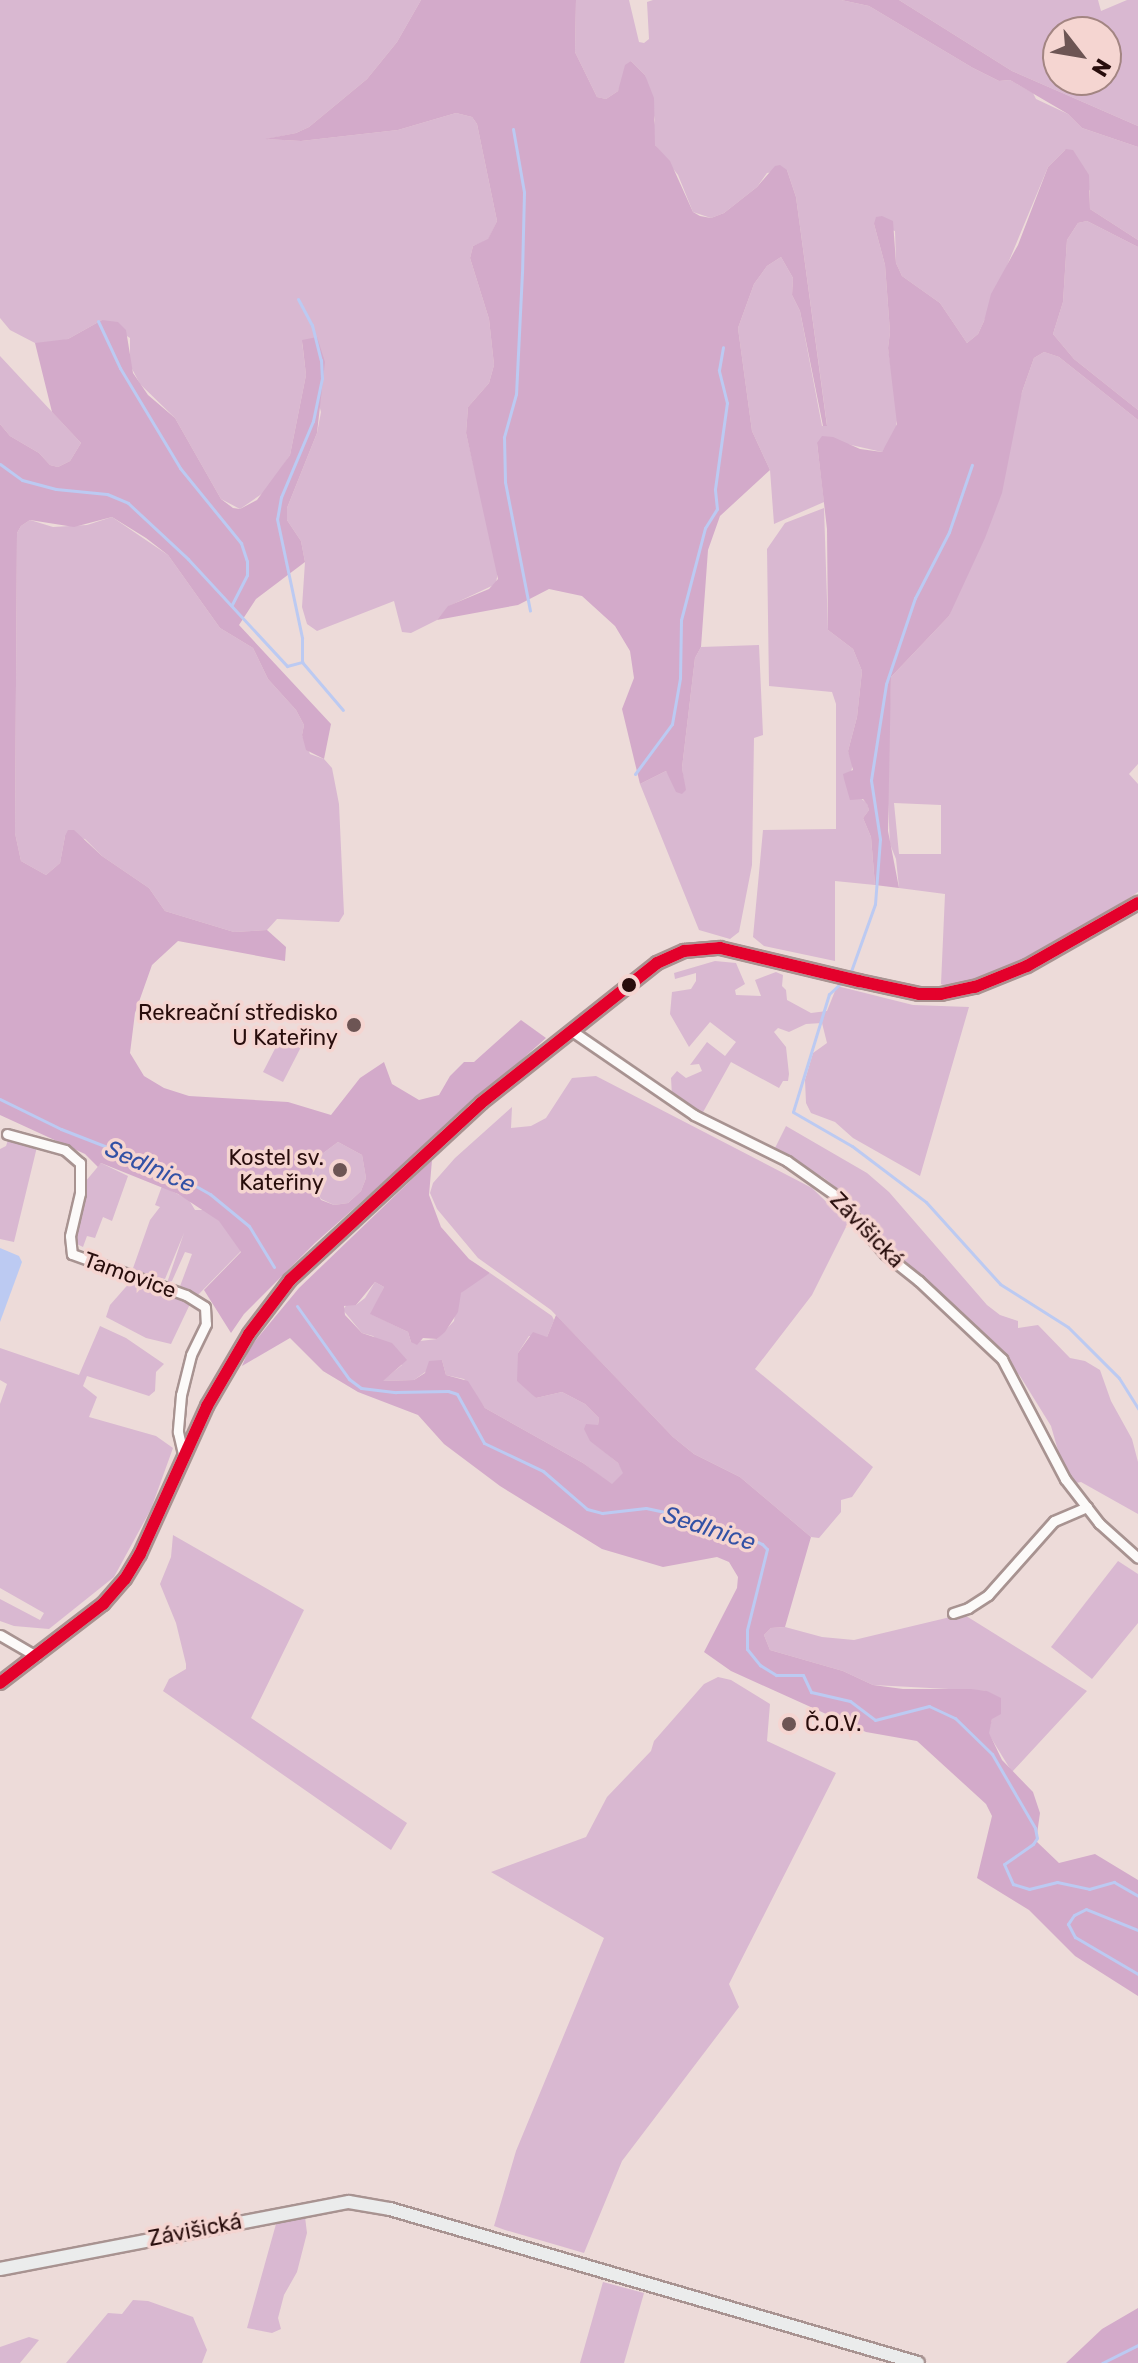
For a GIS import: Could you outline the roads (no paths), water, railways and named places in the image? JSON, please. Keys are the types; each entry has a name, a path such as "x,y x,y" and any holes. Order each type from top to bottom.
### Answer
{"street":[{"path":"0,1683 103,1604 125,1579 153,1527 183,1454 249,1334 290,1280 434,1144 657,963 684,951 720,948 919,994 941,994 975,987 1027,966 1138,903"},
{"name":"Závišická","path":"572,1031 694,1115 787,1161 835,1195 885,1254 929,1290 1002,1359 1065,1479 1087,1507 1138,1558"},
{"name":"Tamovice","path":"7,1134 65,1150 80,1163 81,1180 70,1236 72,1254 186,1295 205,1307 206,1324 191,1355 181,1395 178,1432 183,1454"},
{"path":"953,1613 968,1608 988,1595 1054,1521 1087,1507"},
{"path":"0,1635 36,1656"},
{"name":"Závišická","path":"0,2269 349,2202 390,2209 918,2363"}],"water":[{"path":"0,1248 19,1256 22,1262 0,1322"}],"waterway":[{"path":"513,129 524,192 516,394 504,437 505,482 530,611"},
{"path":"298,299 312,325 322,378 313,421 281,497 277,519 302,638 302,662 343,710"},
{"path":"98,321 120,368 180,468 241,543 247,561 247,575 232,605"},
{"path":"635,774 672,724 680,678 681,620 705,528 717,509 715,489 727,403 719,370 723,347"},
{"path":"0,464 22,480 56,489 107,494 128,503 188,559 287,666 302,662"},
{"path":"850,974 875,904 880,839 871,780 886,684 915,598 949,532 972,465"},
{"path":"842,982 829,994 793,1112 852,1146 926,1202 1000,1284 1068,1327 1119,1378 1138,1408"},
{"name":"Sedlnice","path":"0,1099 61,1129 169,1171 210,1194 249,1226 274,1267"},
{"name":"Sedlnice","path":"297,1306 349,1379 361,1388 396,1392 448,1391 457,1394 484,1443 543,1471 587,1509 602,1513 646,1508 669,1513 712,1533 745,1536 762,1544 767,1549 747,1630 747,1649 760,1665 776,1675 803,1675 811,1692 850,1701 875,1720 929,1706 955,1718 992,1754 1035,1828 1037,1838 1033,1844 1004,1864 1013,1884 1029,1889 1057,1882 1089,1889 1114,1882 1138,1896"},
{"name":"Sedlnice","path":"1138,1930 1086,1909 1074,1915 1068,1924 1075,1937 1138,1974"},
{"path":"1102,2363 1138,2345"}],"place":[{"name":"Rekreační středisko U Kateřiny","path":"354,1025"},
{"name":"Kostel sv. Kateřiny","path":"340,1170"},
{"name":"Č.O.V.","path":"789,1724"}]}
